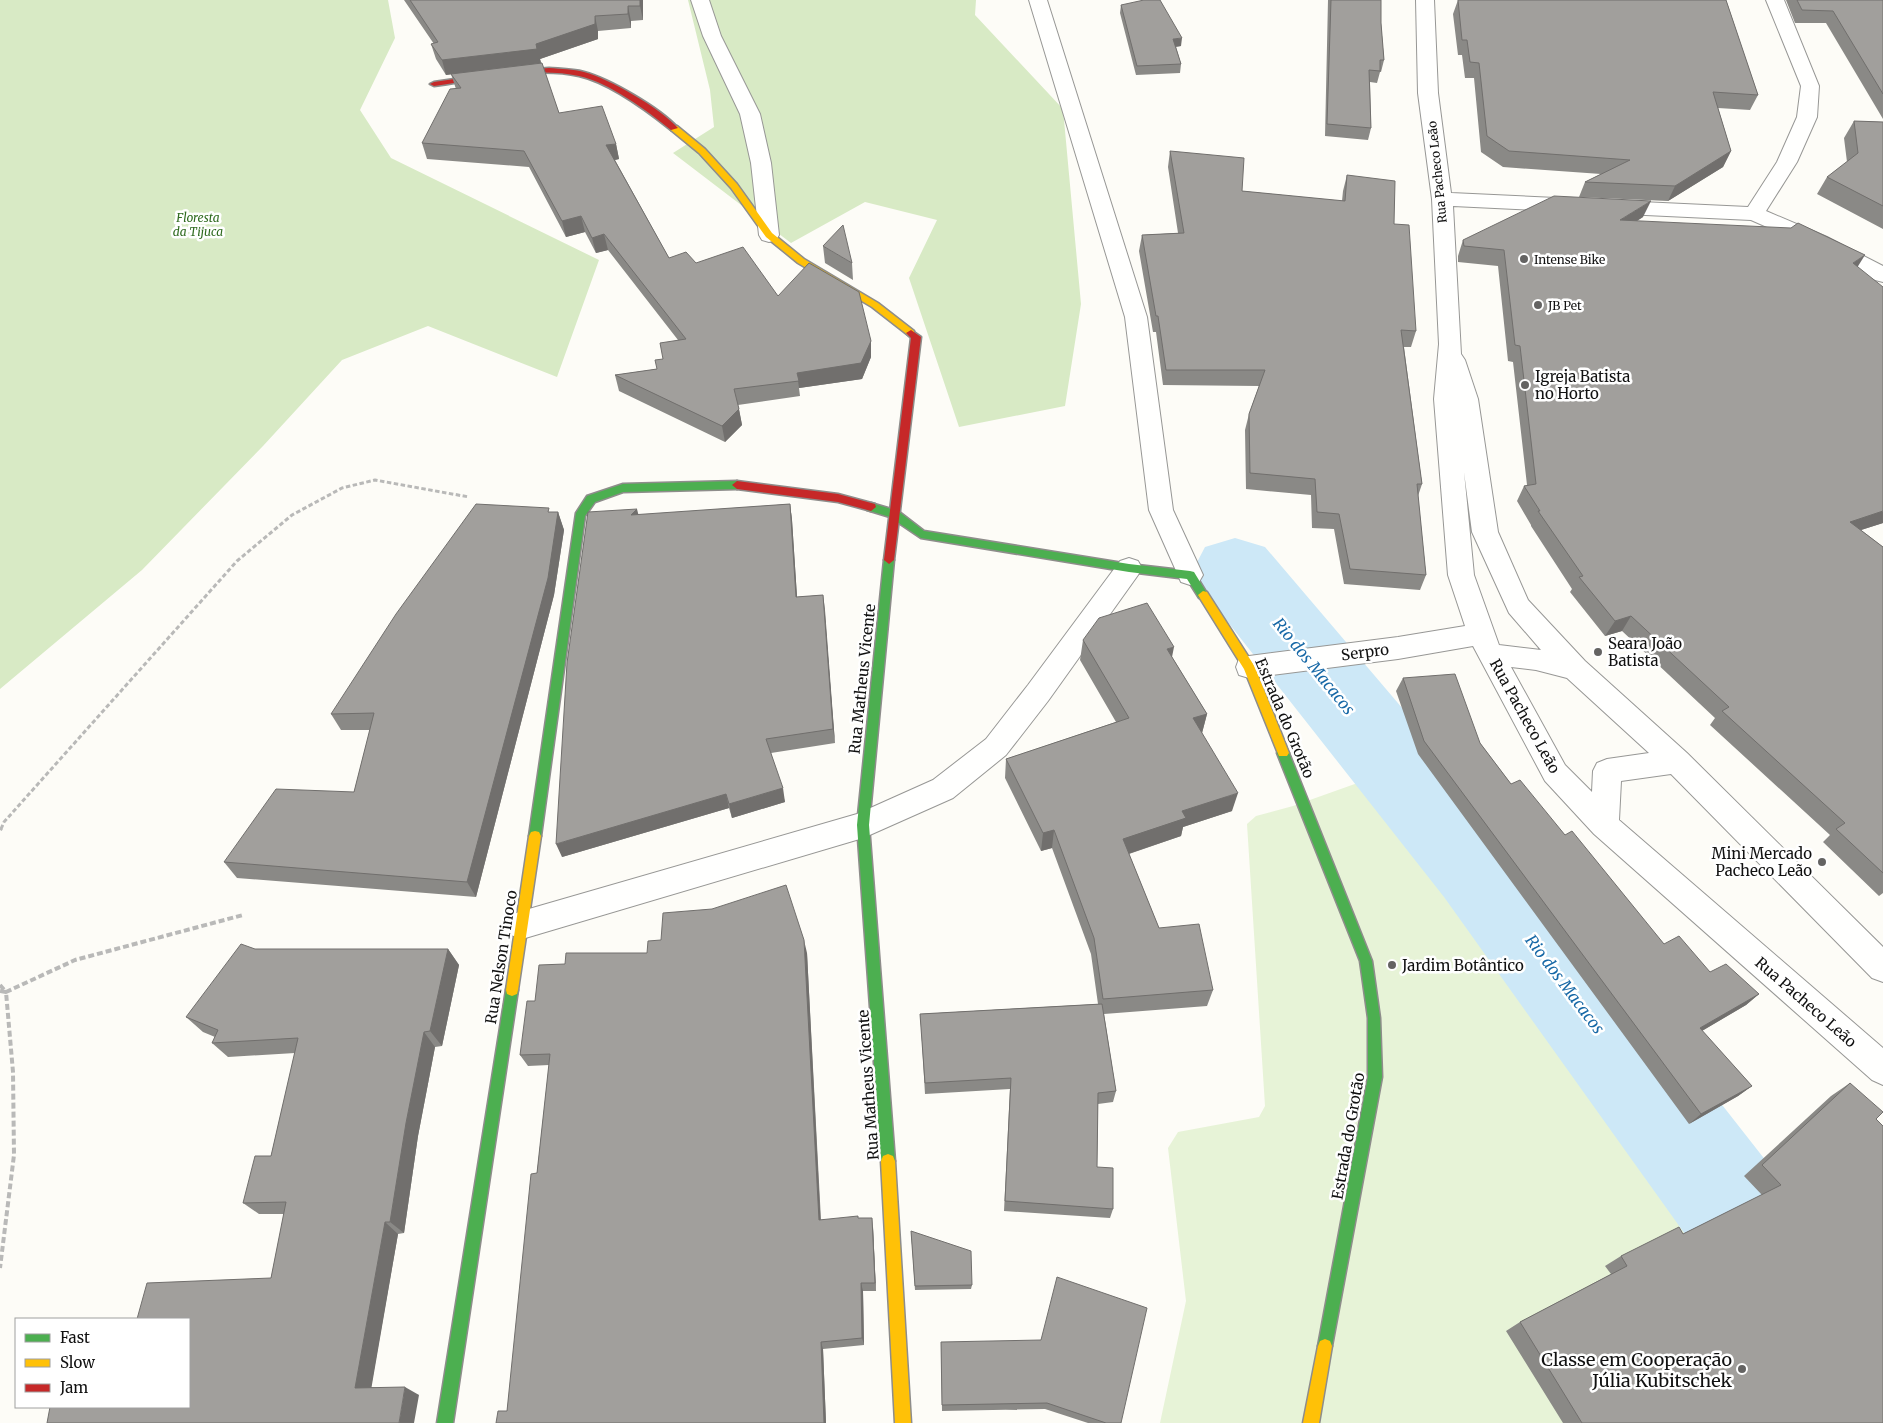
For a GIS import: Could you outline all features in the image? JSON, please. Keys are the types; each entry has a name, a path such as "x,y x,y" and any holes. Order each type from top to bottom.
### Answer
{"street":[{"path":"700,0 712,36 750,114 761,163 769,235"},
{"path":"1038,0 1136,318 1161,510 1190,575"},
{"name":"Rua Pacheco Leão","path":"1425,0 1428,93 1442,199 1450,344 1446,399 1460,575 1485,644 1555,773 1604,825 1883,1069"},
{"path":"1754,214 1787,162 1807,117 1810,86 1775,0"},
{"name":"Rua Matheus Vicente","path":"434,84 544,71 582,74 610,87 656,114 702,151 734,186 769,235 801,261 875,305 916,337 894,514 863,825 885,1098 902,1423"},
{"path":"1442,199 1754,214 1840,250 1883,275"},
{"name":"Rua Pacheco Leão","path":"1450,344 1466,399 1486,532 1518,606 1575,669 1677,761 1883,968"},
{"name":"Rua Nelson Tinoco","path":"446,1423 522,925 580,516 591,499 623,488 738,486 838,498 894,514"},
{"path":"894,514 921,534 1129,568 1190,575"},
{"path":"522,925 863,825 943,789 996,747 1038,693 1129,568"},
{"name":"Estrada do Grotão","path":"1190,575 1249,667 1366,961 1374,1018 1375,1077 1311,1423"},
{"name":"Serpro","path":"1249,667 1398,648 1485,644 1575,669"},
{"path":"1604,825 1607,771 1677,761"}],"path":[{"path":"0,830 10,814 237,561 292,515 342,488 375,480 469,497"},
{"path":"0,991 6,992 75,960 243,915"},
{"path":"0,985 6,992 13,1072 14,1155 0,1268"}],"green space":[{"name":"Floresta da Tijuca","path":"0,0 388,0 395,38 360,110 391,158 599,260 557,377 428,326 342,360 263,446 142,570 0,689"},
{"path":"688,0 976,0 975,15 1063,109 1081,304 1065,406 959,427 909,278 937,220 865,202 791,243 673,153 714,127 710,90"},
{"name":"Jardim Botântico","path":"1385,779 1660,1135 1868,1423 1160,1423 1186,1301 1168,1148 1178,1132 1259,1117 1265,1106 1247,824 1256,816 1293,806 1366,780"}],"building":[{"path":"410,0 640,0 640,6 628,6 628,14 595,16 595,24 536,44 537,49 442,60 431,44 438,42"},
{"path":"1144,0 1160,0 1182,38 1173,39 1181,64 1137,66 1121,5"},
{"path":"1331,0 1381,0 1384,60 1380,60 1380,71 1369,70 1371,128 1327,124"},
{"path":"1458,0 1726,0 1758,95 1713,92 1731,151 1675,186 1585,182 1630,160 1509,151 1487,136 1479,63 1470,62 1467,40 1462,40"},
{"path":"1797,0 1883,0 1883,94 1833,11 1802,10"},
{"path":"542,63 559,113 602,106 616,144 606,145 669,258 686,252 696,263 743,247 778,296 809,263 859,292 871,341 861,363 797,373 799,381 734,389 739,409 722,426 615,375 657,369 655,360 663,359 660,343 686,339 604,234 592,238 581,216 562,221 524,151 422,143 450,89 461,88 451,74"},
{"path":"1854,121 1883,122 1883,206 1827,177 1858,153"},
{"path":"1170,151 1244,158 1242,191 1345,201 1347,175 1395,181 1394,224 1409,225 1416,331 1401,330 1422,484 1417,484 1426,575 1350,569 1339,514 1317,512 1315,479 1250,473 1249,414 1265,370 1166,370 1158,316 1156,316 1142,235 1184,233"},
{"path":"1554,196 1651,201 1620,220 1791,228 1798,223 1865,255 1853,263 1883,287 1883,511 1850,522 1883,547 1883,873 1836,829 1845,823 1722,711 1729,707 1631,616 1615,621 1579,577 1583,576 1538,511 1540,511 1524,486 1536,484 1520,346 1515,345 1504,250 1464,246 1463,240"},
{"path":"843,225 852,263 823,246"},
{"path":"476,504 549,508 548,512 558,512 548,578 467,882 224,862 276,789 354,792 374,713 331,714 396,614"},
{"path":"790,504 796,597 823,595 833,729 766,739 783,788 729,804 726,794 556,844 567,663 588,512 637,509 631,515"},
{"path":"1147,603 1174,647 1167,649 1207,714 1193,718 1238,793 1182,811 1186,818 1123,839 1159,928 1199,924 1213,990 1103,999 1094,938 1054,830 1043,833 1006,759 1129,718 1083,640 1099,618"},
{"path":"1455,674 1480,743 1511,784 1520,780 1565,835 1572,831 1664,944 1679,936 1710,972 1726,964 1759,994 1700,1028 1752,1086 1701,1114 1424,741 1403,678"},
{"path":"786,885 804,940 819,1220 858,1216 858,1218 872,1218 875,1283 861,1283 862,1338 821,1342 824,1423 496,1423 498,1411 507,1411 531,1174 537,1173 550,1054 520,1055 527,1001 535,1001 539,965 565,964 566,953 647,953 648,941 661,940 663,913 712,909"},
{"path":"241,944 255,949 448,949 430,1031 424,1032 406,1123 390,1222 385,1222 355,1388 405,1387 399,1423 47,1423 50,1408 190,1408 190,1318 137,1318 147,1283 271,1278 286,1202 243,1203 255,1156 271,1156 298,1038 212,1043 218,1030 186,1017"},
{"path":"1102,1004 1116,1091 1098,1093 1097,1167 1113,1168 1113,1209 1005,1201 1011,1078 925,1083 920,1014"},
{"path":"1850,1083 1883,1112 1876,1119 1883,1126 1883,1423 1582,1423 1520,1322 1627,1266 1621,1256 1679,1227 1683,1234 1781,1185 1762,1165"},
{"path":"911,1231 971,1251 972,1285 915,1286"},
{"path":"1057,1277 1147,1308 1121,1423 1106,1423 1047,1403 942,1405 941,1342 1041,1340"}],"waterway":[{"name":"Rio dos Macacos","path":"1235,570 1478,867 1883,1408"}],"traffic: fast":[{"path":"535,836 580,516 591,499 623,488 737,485"},
{"path":"871,507 894,514 921,534 1129,568 1190,575 1203,595"},
{"path":"888,1161 863,825 889,560"},
{"path":"1283,753 1366,961 1374,1018 1375,1077 1325,1346"},
{"path":"445,1423 512,990"}],"traffic: slow":[{"path":"674,128 702,151 734,186 769,235 801,261 875,305 911,333"},
{"path":"1203,595 1249,667 1283,753"},
{"path":"512,990 535,836"},
{"path":"888,1161 903,1423"},
{"path":"1311,1423 1325,1346"}],"traffic: jam":[{"path":"434,84 530,71 567,71 582,74 604,83 643,105 674,128"},
{"path":"889,560 916,337 911,333"},
{"path":"737,485 838,498 871,507"}],"place":[{"name":"Intense Bike","path":"1524,259"},
{"name":"JB Pet","path":"1538,305"},
{"name":"Igreja Batista no Horto","path":"1525,385"},
{"name":"Seara João Batista","path":"1598,652"},
{"name":"Mini Mercado Pacheco Leão","path":"1822,862"},
{"name":"Jardim Botântico","path":"1392,965"},
{"name":"Classe em Cooperação Júlia Kubitschek","path":"1742,1369"}]}
